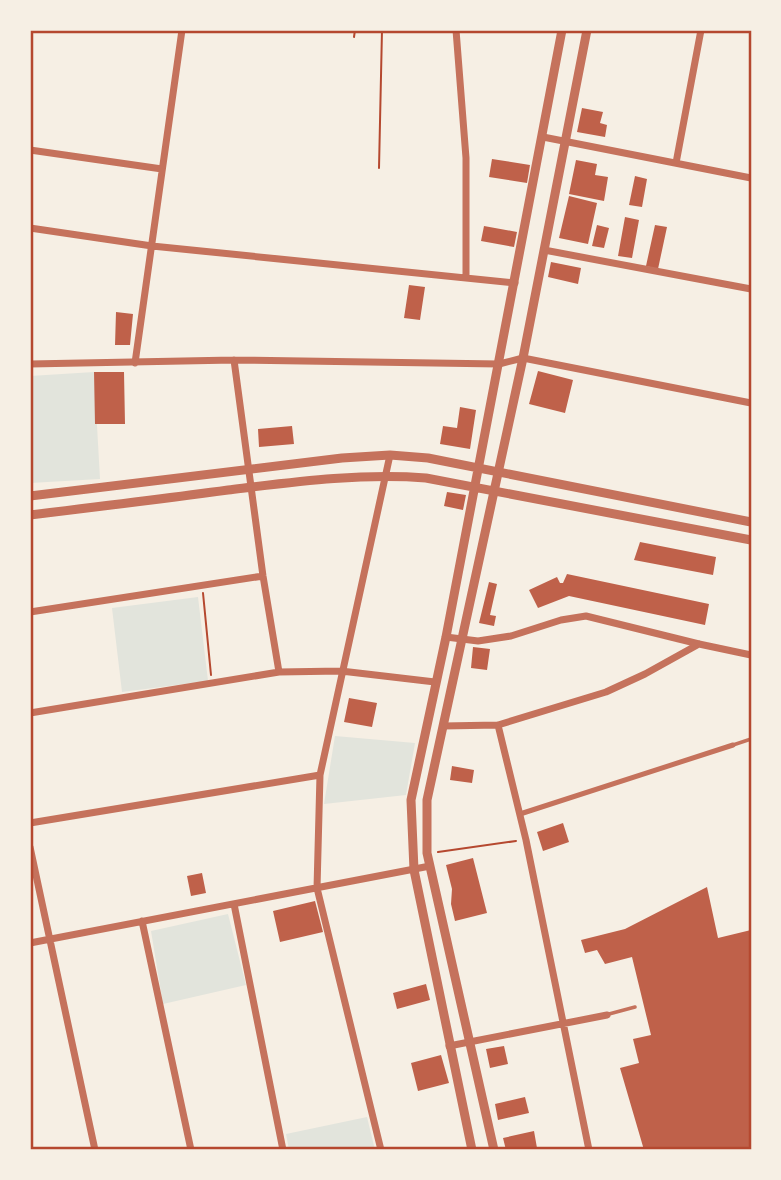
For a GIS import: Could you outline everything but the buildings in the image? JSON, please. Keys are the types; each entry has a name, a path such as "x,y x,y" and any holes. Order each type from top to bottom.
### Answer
{"street":[{"path":"135,363 182,30"},
{"path":"456,30 466,158 466,277"},
{"path":"472,1150 414,870 411,800 446,636 562,30"},
{"path":"494,1150 427,853 427,800 523,358 587,30"},
{"path":"676,163 701,30"},
{"path":"543,137 751,178"},
{"path":"30,150 162,169"},
{"path":"30,228 152,246 514,283"},
{"path":"544,250 751,289"},
{"path":"30,364 234,359 499,364 523,358 751,403"},
{"path":"234,359 278,672"},
{"path":"381,1150 317,888 320,775 390,455"},
{"path":"30,496 342,458 390,455 428,458 751,522"},
{"path":"30,515 251,487 386,475 426,478 751,540"},
{"path":"633,518 637,499"},
{"path":"30,612 263,576"},
{"path":"446,636 478,641 511,636 561,620 586,616 751,655"},
{"path":"443,726 498,725 606,692 699,644"},
{"path":"30,713 278,672 341,671 435,682"},
{"path":"498,725 526,840 589,1150"},
{"path":"520,814 733,745"},
{"path":"30,823 320,775"},
{"path":"30,847 95,1150"},
{"path":"30,943 430,866"},
{"path":"234,904 283,1150"},
{"path":"142,921 191,1150"},
{"path":"449,1046 607,1015"}],"lane":[{"path":"733,745 751,739"},
{"path":"607,1015 635,1007"}],"path":[{"path":"354,37 355,30"},
{"path":"379,168 382,30"},
{"path":"202,586 212,684"},
{"path":"427,853 526,840"}],"shaded area":[{"path":"94,372 100,479 30,483 30,376"},
{"path":"198,597 208,681 122,692 112,608"},
{"path":"335,736 415,743 406,795 324,804"},
{"path":"228,914 246,985 163,1004 151,931"},
{"path":"367,1117 375,1150 289,1150 286,1134"}]}
